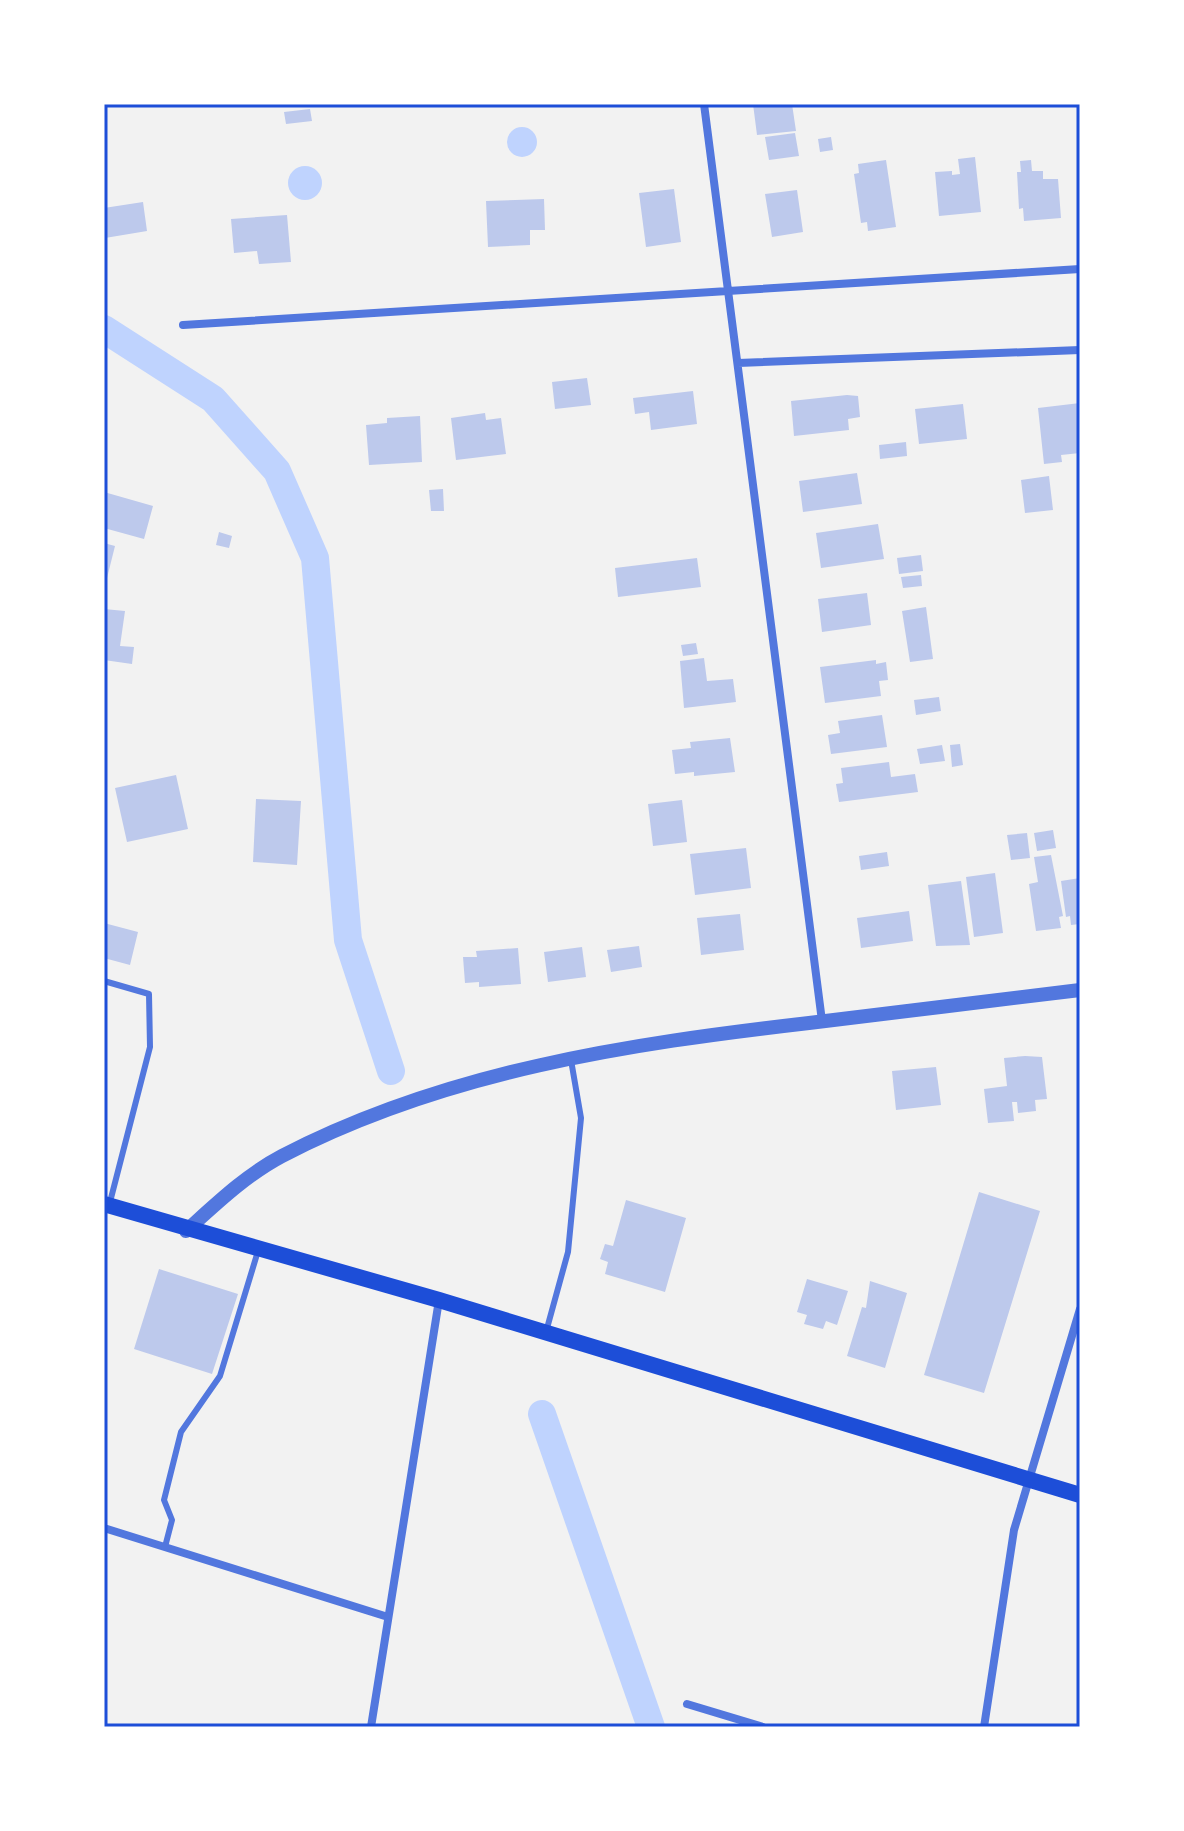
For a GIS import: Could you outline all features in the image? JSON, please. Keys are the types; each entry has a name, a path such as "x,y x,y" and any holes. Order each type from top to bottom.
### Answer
{"main road":[{"path":"107,1205 186,1231 439,1300 1080,1495"}],"street":[{"path":"704,104 822,1021"},
{"path":"183,325 1080,269"},
{"path":"738,363 1080,350"},
{"path":"186,1231 230,1190 280,1157 431,1093 571,1057 679,1038 1080,990"},
{"path":"371,1727 439,1300"},
{"path":"984,1727 1014,1530 1026,1480 1080,1309"},
{"path":"104,1528 388,1617"},
{"path":"687,1704 763,1727"}],"lane":[{"path":"104,981 149,994 150,1047 107,1205"},
{"path":"546,1332 568,1252 581,1118 571,1057"},
{"path":"165,1547 172,1520 164,1500 181,1432 220,1376 258,1251"}],"water":[{"path":"522,127 528,128 536,136 536,148 528,156 522,157 516,156 508,148 507,142 508,136 516,128"},
{"path":"305,166 317,171 322,183 317,195 305,200 293,195 288,183 293,171"}],"building":[{"path":"753,104 792,104 796,131 757,135"},
{"path":"310,109 312,121 286,124 284,112"},
{"path":"795,133 799,156 769,160 765,137"},
{"path":"831,137 833,150 820,152 818,139"},
{"path":"975,157 981,212 939,216 935,172 960,174 958,159"},
{"path":"886,160 896,227 868,231 867,222 861,223 854,174 859,173 858,164"},
{"path":"1031,160 1032,171 1043,171 1043,179 1058,179 1061,218 1024,221 1023,208 1019,209 1017,172 1021,172 1020,161"},
{"path":"674,189 681,242 646,247 639,193"},
{"path":"797,190 803,232 772,237 765,194"},
{"path":"544,199 545,230 530,230 530,245 488,247 486,201"},
{"path":"143,202 147,231 105,238 104,208"},
{"path":"287,215 291,262 259,264 257,251 234,253 231,219"},
{"path":"587,378 591,405 555,409 552,382"},
{"path":"693,391 697,424 651,430 649,412 635,414 633,398"},
{"path":"858,396 860,417 848,419 849,430 794,436 791,401"},
{"path":"1080,403 1080,453 1061,455 1062,462 1044,464 1038,408"},
{"path":"963,404 967,439 919,444 915,409"},
{"path":"485,413 486,420 501,418 506,454 456,460 451,418"},
{"path":"420,416 422,462 369,465 366,425 387,423 387,418"},
{"path":"906,442 907,456 880,459 879,445"},
{"path":"857,473 862,504 803,512 799,481"},
{"path":"1049,476 1053,510 1025,513 1021,480"},
{"path":"443,489 444,511 431,511 429,490"},
{"path":"104,492 153,506 144,539 104,528"},
{"path":"878,524 884,559 821,568 816,533"},
{"path":"219,532 232,536 229,548 216,545"},
{"path":"104,543 115,546 105,586 104,586"},
{"path":"921,555 923,571 899,574 897,558"},
{"path":"697,558 701,587 618,597 615,568"},
{"path":"921,575 922,586 903,588 901,577"},
{"path":"867,593 871,625 822,632 818,599"},
{"path":"926,607 933,659 910,662 902,611"},
{"path":"104,609 125,611 120,646 134,647 132,664 104,660"},
{"path":"696,643 698,654 683,656 681,645"},
{"path":"704,658 707,681 733,679 736,702 684,708 680,661"},
{"path":"876,660 876,664 886,662 888,680 879,681 881,696 825,703 820,667"},
{"path":"939,697 941,711 916,715 914,700"},
{"path":"882,715 887,747 831,754 828,735 840,733 838,721"},
{"path":"730,738 735,772 694,776 694,772 675,774 672,750 691,748 690,742"},
{"path":"960,744 963,765 952,767 950,745"},
{"path":"942,745 945,761 920,764 917,749"},
{"path":"889,762 891,777 915,774 918,792 839,802 836,784 843,783 841,768"},
{"path":"176,775 188,829 127,842 115,788"},
{"path":"256,799 301,801 297,865 253,862"},
{"path":"682,800 687,842 653,846 648,804"},
{"path":"1053,830 1056,848 1037,851 1034,833"},
{"path":"1027,833 1030,858 1011,860 1007,835"},
{"path":"746,848 751,888 695,895 690,854"},
{"path":"887,852 889,866 861,870 859,856"},
{"path":"1051,855 1063,916 1059,917 1061,928 1036,931 1029,884 1038,882 1034,857"},
{"path":"995,873 1003,933 974,937 966,877"},
{"path":"1080,878 1080,924 1071,925 1070,916 1066,917 1061,881"},
{"path":"961,881 970,945 936,946 928,885"},
{"path":"909,911 913,941 861,948 857,918"},
{"path":"740,914 744,950 701,955 697,918"},
{"path":"104,923 138,932 130,965 104,958"},
{"path":"639,946 642,967 611,972 607,950"},
{"path":"582,947 586,977 548,982 544,952"},
{"path":"518,948 521,984 479,987 479,982 465,983 463,957 477,957 476,951"},
{"path":"1042,1057 1047,1099 1035,1100 1036,1111 1018,1113 1017,1102 1012,1102 1014,1121 988,1123 984,1089 1007,1086 1004,1058"},
{"path":"936,1067 941,1105 896,1110 892,1071"},
{"path":"979,1192 1040,1211 984,1393 924,1375"},
{"path":"626,1200 686,1218 665,1292 605,1274 608,1262 600,1259 605,1244 613,1246"},
{"path":"159,1269 238,1294 212,1374 134,1349"},
{"path":"807,1279 848,1291 837,1325 826,1321 823,1329 804,1324 807,1315 797,1312"},
{"path":"870,1281 907,1293 885,1368 847,1356 862,1307 866,1308"}],"waterway":[{"path":"104,329 213,399 277,471 315,558 348,940 391,1071"},
{"path":"542,1414 651,1727"}]}
